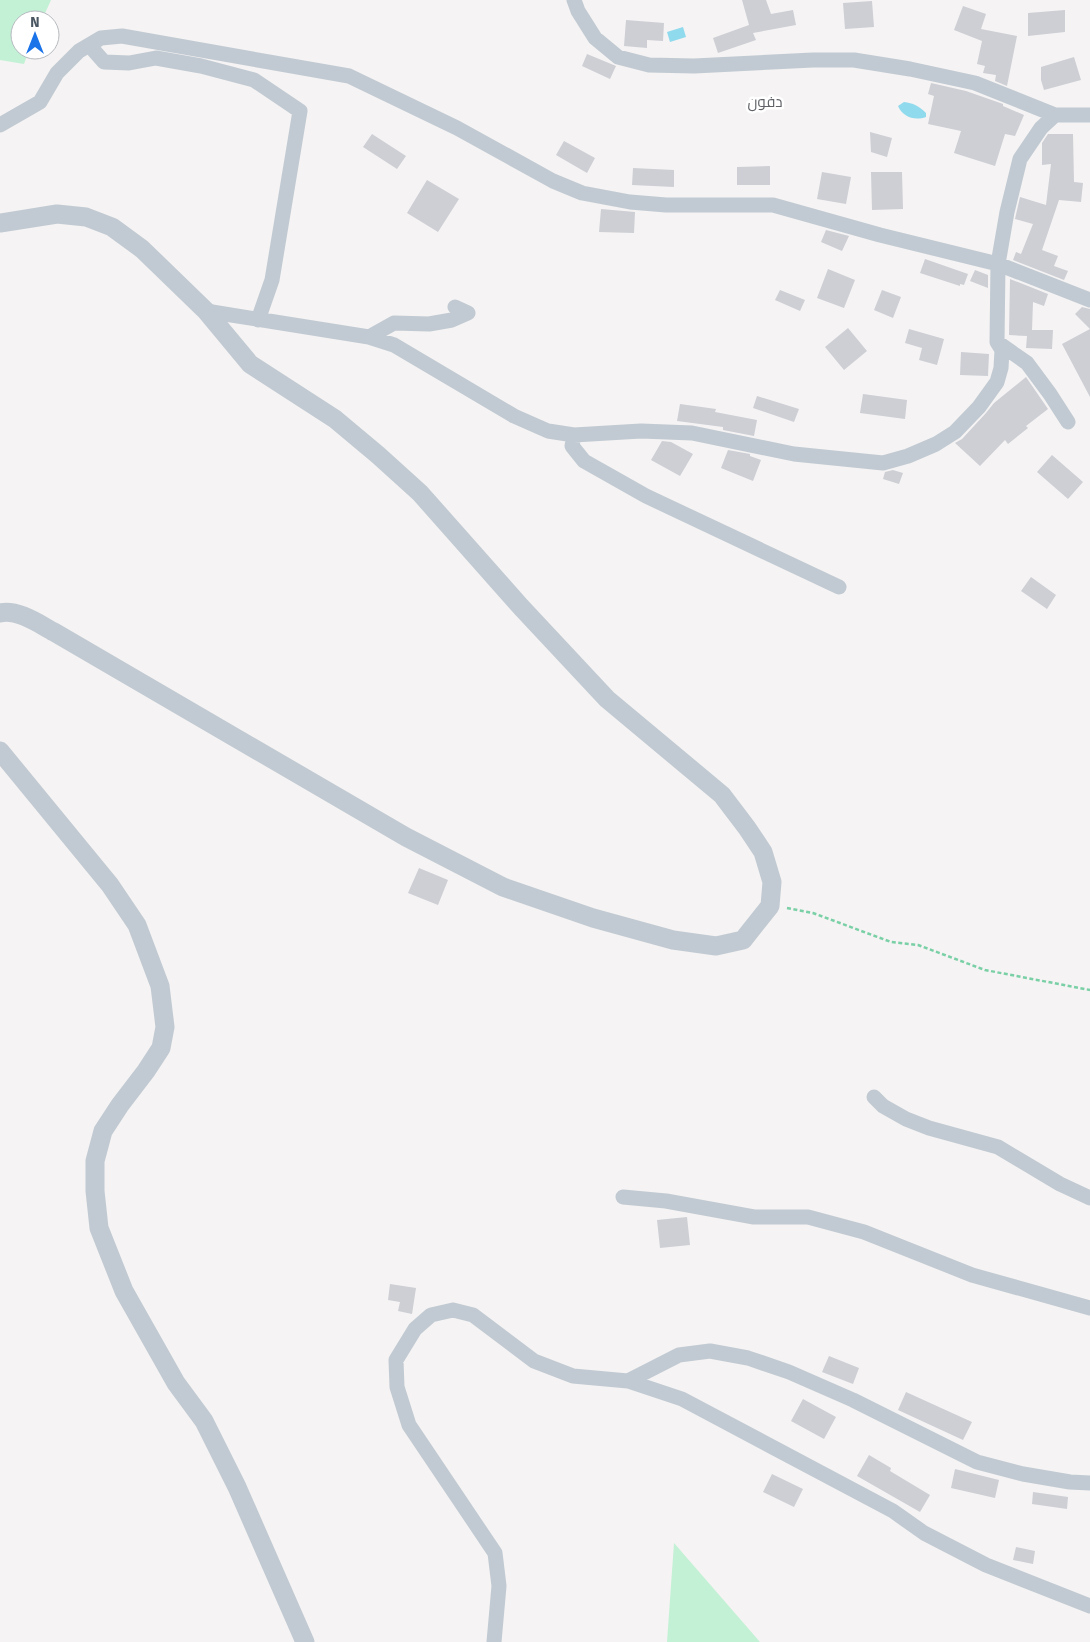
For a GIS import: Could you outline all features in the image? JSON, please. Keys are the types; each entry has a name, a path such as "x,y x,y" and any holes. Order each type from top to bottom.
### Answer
{"street":[{"path":"574,0 578,11 596,38 618,57 649,65 694,66 813,60 854,60 975,82 1055,115 1088,113"},
{"path":"0,125 40,102 57,73 79,51 101,38 122,36 349,76 457,128 554,181 582,193 630,202 666,205 773,205 880,235 998,264 1090,300"},
{"path":"89,45 104,62 129,63 156,58 201,66 254,80 300,111 272,280 258,320"},
{"path":"206,311 369,337 394,345 514,416 548,431 574,435 641,431 692,433 794,454 883,463 908,456 936,444 955,432 980,407 997,382 1001,368 1002,350 997,342 998,264 1007,212 1020,159 1041,128 1055,115"},
{"path":"0,223 57,214 86,217 112,227 142,249 206,311 250,364 335,419 378,455 420,493 521,607 607,699 722,796 763,852 772,882 770,906 743,940 716,946 673,940 593,918 503,887 406,837 226,731 109,666 54,632 23,616 7,612 0,613"},
{"path":"369,337 394,323 429,324 452,320 468,313 455,307"},
{"path":"997,342 1027,362 1068,422"},
{"path":"574,435 572,446 584,461 646,496 839,587"},
{"path":"0,751 110,885 137,925 160,986 165,1027 161,1048 120,1105 104,1131 95,1161 95,1191 99,1228 124,1291 176,1383 204,1421 237,1487 305,1642"},
{"path":"874,1097 883,1106 906,1119 929,1128 998,1147 1060,1184 1090,1198"},
{"path":"623,1197 666,1201 754,1217 808,1217 864,1232 972,1275 1090,1308"},
{"path":"494,1642 499,1586 495,1553 409,1425 397,1387 396,1360 414,1329 431,1315 453,1310 473,1315 534,1362 573,1376 628,1381 682,1399 894,1511 924,1533 986,1565 1090,1606"},
{"path":"628,1381 678,1355 710,1351 748,1358 789,1372 853,1400 977,1462 1032,1475 1070,1482 1090,1483"}],"path":[{"path":"770,906 813,913 891,942 918,945 984,970 1090,990"}],"green space":[{"path":"0,0 51,0 46,10 10,10 10,60 25,60 24,64 0,60"},
{"path":"674,1543 760,1642 667,1642"}],"water":[{"path":"683,27 686,37 670,42 667,32"},
{"path":"904,102 918,107 926,113 926,117 917,119 903,113 898,106"}],"building":[{"path":"742,0 766,0 771,14 793,10 796,25 753,33 756,40 718,53 713,38 749,25"},
{"path":"872,1 874,27 845,29 843,3"},
{"path":"963,6 986,14 981,29 1017,36 1007,86 995,81 996,75 983,73 985,66 977,64 982,41 954,30"},
{"path":"1065,10 1065,32 1028,36 1028,13"},
{"path":"626,20 664,23 663,41 647,40 647,48 624,46"},
{"path":"587,54 616,66 610,79 582,66"},
{"path":"1074,57 1081,80 1044,90 1041,80 1041,67"},
{"path":"931,83 966,91 1003,104 1003,106 1024,115 1015,136 1005,134 995,166 954,153 961,131 928,124 934,96 928,94"},
{"path":"870,132 892,138 887,157 871,152"},
{"path":"372,134 406,156 397,169 363,147"},
{"path":"1048,134 1073,134 1074,182 1083,183 1081,202 1059,200 1042,250 1058,256 1054,266 1068,271 1064,280 1013,260 1016,252 1021,254 1033,224 1015,219 1020,197 1046,205 1051,164 1042,165 1042,143"},
{"path":"564,141 595,158 587,173 556,155"},
{"path":"770,166 770,185 737,185 737,167"},
{"path":"633,168 674,170 674,187 632,185"},
{"path":"822,172 851,177 846,204 817,199"},
{"path":"871,172 902,172 903,209 872,210"},
{"path":"427,180 459,199 438,232 407,213"},
{"path":"601,209 635,212 634,233 599,232"},
{"path":"826,230 849,236 842,251 821,242"},
{"path":"925,259 968,274 964,285 960,284 960,286 920,273"},
{"path":"828,269 855,280 844,308 817,298"},
{"path":"975,270 988,275 988,288 970,281"},
{"path":"1010,279 1048,294 1044,306 1033,302 1032,330 1053,330 1052,349 1026,348 1027,336 1009,335"},
{"path":"780,290 805,300 800,311 775,300"},
{"path":"882,290 901,297 893,318 874,310"},
{"path":"1082,307 1090,309 1090,329 1075,314"},
{"path":"848,328 867,351 844,370 825,347"},
{"path":"909,329 944,339 937,365 919,360 922,348 905,343"},
{"path":"1090,329 1090,397 1062,344"},
{"path":"961,352 989,354 988,376 960,375"},
{"path":"1026,377 1048,409 1026,426 1028,428 1008,444 1005,440 980,466 955,443 962,439 994,403"},
{"path":"863,394 907,400 905,419 860,413"},
{"path":"757,396 799,409 794,422 753,408"},
{"path":"680,404 716,409 715,412 757,420 754,436 723,430 723,427 677,421"},
{"path":"662,441 671,442 693,454 680,476 651,460"},
{"path":"728,450 750,454 750,456 761,460 753,481 721,468"},
{"path":"1052,455 1083,482 1068,499 1037,472"},
{"path":"893,470 903,473 899,484 883,479 885,472"},
{"path":"1031,577 1056,595 1047,609 1021,591"},
{"path":"419,868 448,880 438,905 408,893"},
{"path":"687,1217 690,1245 660,1248 657,1220"},
{"path":"390,1284 416,1288 412,1314 398,1311 400,1302 388,1300"},
{"path":"829,1356 859,1368 853,1384 822,1372"},
{"path":"906,1392 972,1422 963,1440 898,1410"},
{"path":"803,1399 836,1417 824,1439 791,1421"},
{"path":"869,1455 891,1468 890,1471 930,1495 920,1512 857,1476"},
{"path":"955,1469 999,1480 995,1498 951,1488"},
{"path":"772,1474 803,1489 794,1507 763,1492"},
{"path":"1033,1492 1068,1497 1067,1509 1032,1504"},
{"path":"1016,1547 1035,1551 1033,1564 1013,1560"}],"district":[{"name":"دفون","path":"765,102"}]}
